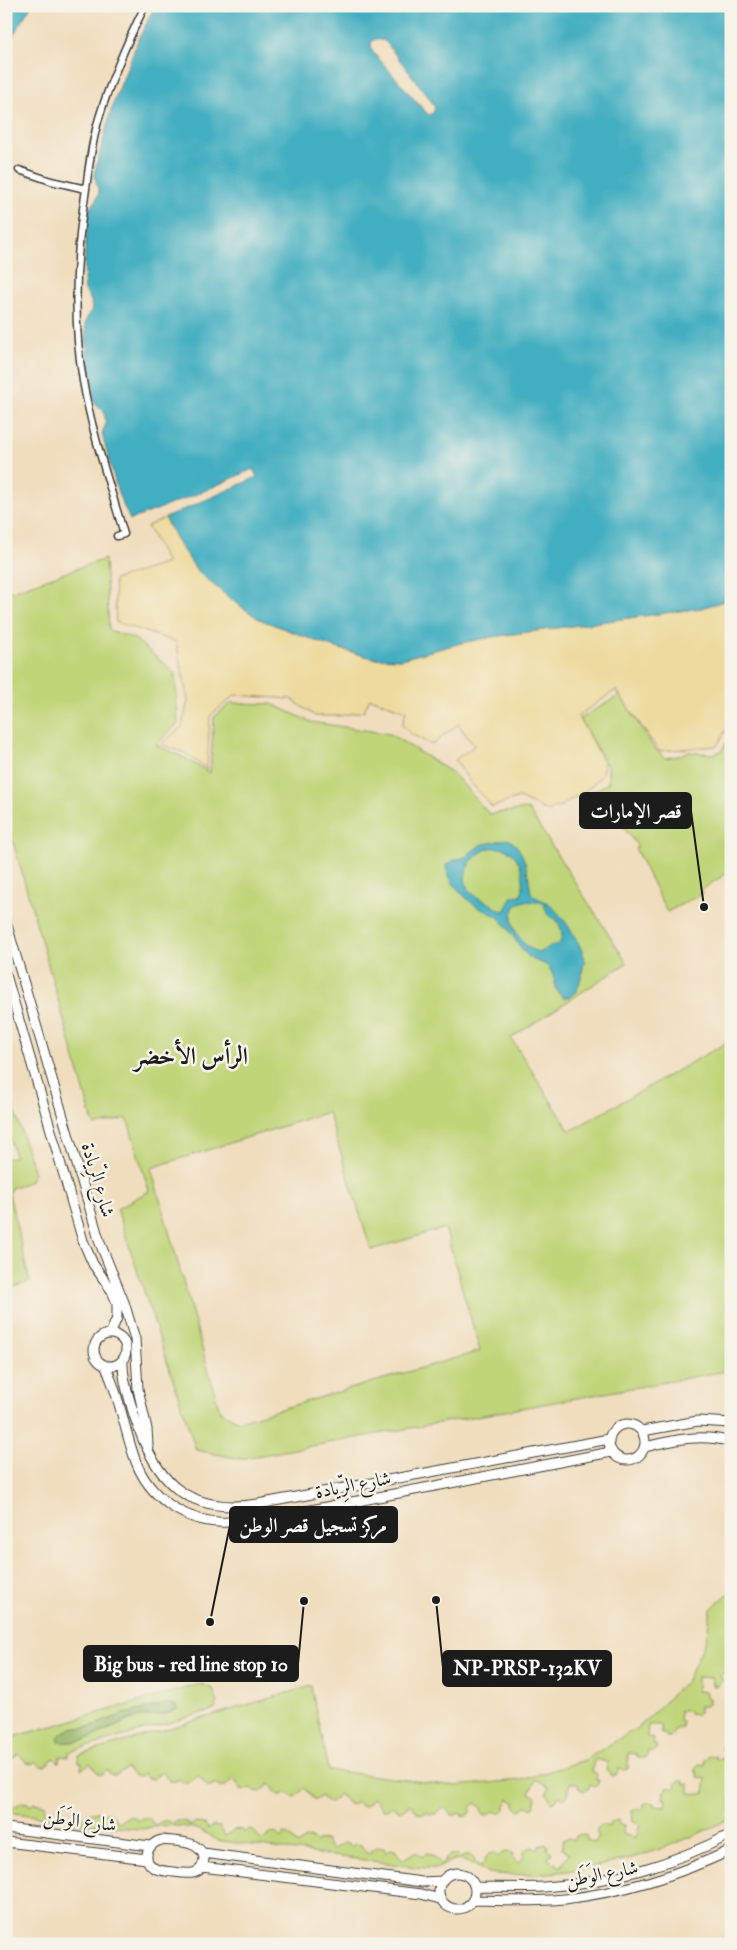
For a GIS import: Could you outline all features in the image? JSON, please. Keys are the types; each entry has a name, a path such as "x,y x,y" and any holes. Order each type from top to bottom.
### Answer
{"street":[{"path":"117,536 124,534 93,431 83,380 78,334 79,251 90,158 99,119 111,82 145,6"},
{"path":"19,170 51,181 86,189"},
{"name":"شارع الرِّيادة","path":"6,922 100,1243 124,1302 135,1340 138,1389 147,1429 147,1448"},
{"name":"شارع الرِّيادة","path":"6,975 83,1241 93,1264 112,1291 117,1303 117,1318 110,1334"},
{"path":"110,1334 123,1341 126,1350 122,1359 116,1364 105,1365 95,1356 94,1346 99,1338 110,1334"},
{"name":"شارع الرِّيادة","path":"122,1359 126,1384 138,1425 147,1448 164,1476 179,1490 196,1500 228,1507 258,1504 609,1438"},
{"name":"شارع الرِّيادة","path":"105,1365 137,1464 146,1481 158,1496 174,1508 190,1516 208,1521 227,1523 260,1520 611,1452"},
{"path":"642,1432 698,1421 731,1423"},
{"path":"626,1424 635,1426 642,1432 645,1446 639,1457 630,1461 620,1460 611,1452 609,1438 613,1430 626,1424"},
{"path":"645,1446 695,1437 714,1438 731,1442"},
{"name":"شارع الوَطَن","path":"6,1828 150,1846 162,1840 191,1844 199,1847 203,1853"},
{"name":"شارع الوَطَن","path":"475,1886 544,1887 597,1880 641,1870 676,1859 731,1834"},
{"name":"شارع الوَطَن","path":"6,1842 147,1859"},
{"path":"150,1846 147,1852 147,1859 155,1869 188,1874 197,1872 202,1867 203,1853 422,1882 442,1881"},
{"name":"شارع الوَطَن","path":"473,1900 544,1900 606,1892 663,1878 731,1850"},
{"path":"202,1867 421,1894 440,1898"},
{"path":"458,1873 470,1879 475,1886 473,1900 466,1908 456,1910 446,1906 440,1898 438,1889 442,1881 449,1875 458,1873"}],"green space":[{"path":"105,559 109,630 135,639 175,673 178,724 156,745 181,756 210,773 214,717 231,703 272,704 311,722 390,734 453,773 489,814 528,809 627,963 511,1038 570,1131 731,1040 731,1370 240,1459 196,1450 117,1209 149,1191 127,1118 94,1126 6,817 6,593","holes":["328,1112 371,1250 445,1228 480,1351 239,1421 220,1411 151,1168"]},
{"path":"620,695 654,748 665,758 688,752 714,754 721,751 731,736 731,879 727,873 701,890 703,893 667,912 635,848 638,847 609,808 590,818 586,808 588,794 608,783 608,768 580,719"},
{"path":"6,1081 34,1173 29,1182 11,1188 9,1194 30,1282 6,1289 6,1159 15,1156 6,1126"},
{"path":"731,1591 731,1666 720,1676 723,1680 717,1686 712,1686 712,1678 697,1677 697,1691 706,1692 709,1703 706,1706 699,1706 699,1712 696,1715 689,1714 689,1711 680,1711 679,1720 682,1721 682,1727 674,1730 670,1738 666,1737 665,1734 661,1734 661,1725 648,1725 647,1737 653,1739 653,1745 656,1745 657,1749 653,1752 648,1751 647,1756 643,1758 637,1758 637,1754 628,1753 628,1769 619,1769 618,1773 614,1776 610,1774 610,1771 606,1770 608,1762 595,1759 591,1771 597,1774 596,1780 599,1780 598,1784 595,1786 590,1784 588,1789 584,1791 578,1788 579,1785 571,1782 567,1790 569,1791 567,1796 564,1799 559,1796 552,1802 546,1794 549,1787 536,1779 529,1793 536,1797 534,1807 530,1808 526,1805 523,1809 519,1810 514,1806 516,1803 509,1799 504,1807 506,1808 501,1813 493,1811 485,1815 481,1810 482,1808 476,1803 470,1809 472,1811 467,1816 459,1813 452,1815 444,1807 436,1814 430,1814 426,1811 424,1814 418,1813 410,1804 401,1811 395,1809 392,1805 389,1809 383,1809 374,1798 365,1806 361,1806 357,1802 353,1805 348,1804 340,1794 330,1802 326,1802 321,1796 313,1799 304,1788 295,1797 290,1796 286,1792 278,1795 270,1784 260,1792 254,1791 251,1787 247,1790 241,1789 234,1779 224,1787 219,1787 214,1783 212,1786 207,1786 198,1775 188,1783 183,1783 179,1779 169,1781 162,1771 153,1779 147,1778 143,1774 140,1777 134,1776 127,1768 116,1775 111,1775 107,1770 103,1774 99,1774 90,1763 81,1770 82,1762 79,1762 79,1755 311,1686 328,1770 456,1786 521,1780 585,1760 640,1726 687,1680 706,1640 711,1609"},
{"path":"201,1684 213,1689 218,1703 215,1705 216,1709 69,1752 68,1757 60,1756 59,1763 54,1758 45,1766 40,1766 36,1761 33,1764 27,1763 19,1754 6,1761 6,1739","holes":["171,1713 135,1718 85,1740 70,1729 89,1727 124,1714"]},
{"path":"169,1703 176,1705 177,1709 162,1715 126,1721 80,1741 59,1742 58,1738 62,1733 70,1729 89,1727 124,1714"},
{"path":"724,1739 731,1740 731,1818 703,1832 663,1848 617,1862 568,1871 495,1874 467,1862 457,1860 435,1868 424,1868 222,1841 197,1829 183,1826 139,1829 75,1823 76,1810 82,1819 92,1812 98,1812 101,1816 105,1812 111,1813 118,1823 128,1816 135,1817 137,1821 142,1818 149,1818 155,1826 161,1822 166,1821 173,1824 176,1821 187,1822 190,1826 195,1823 205,1824 208,1829 213,1826 220,1827 225,1836 235,1829 242,1830 244,1833 248,1829 253,1830 262,1841 272,1833 277,1834 281,1838 284,1834 289,1835 297,1845 307,1838 313,1839 316,1842 325,1840 332,1850 343,1843 349,1843 351,1847 355,1844 361,1845 367,1854 377,1847 384,1848 386,1853 390,1849 395,1850 402,1860 413,1853 418,1853 422,1857 426,1853 432,1854 441,1864 450,1855 457,1855 461,1859 464,1855 470,1855 475,1860 474,1862 481,1867 485,1861 484,1859 489,1854 494,1853 498,1857 502,1853 508,1852 513,1855 512,1857 518,1863 524,1856 522,1854 528,1848 533,1847 537,1850 539,1846 546,1844 548,1846 547,1849 552,1852 548,1859 561,1867 569,1854 562,1849 564,1839 574,1840 575,1836 581,1834 587,1836 586,1839 595,1843 599,1835 596,1833 598,1827 604,1825 609,1827 610,1822 619,1820 619,1824 624,1825 622,1834 636,1838 640,1824 633,1821 632,1811 637,1808 643,1810 644,1804 649,1802 655,1803 655,1806 665,1807 664,1791 669,1787 675,1789 676,1783 684,1780 684,1784 689,1784 689,1793 704,1794 706,1779 697,1777 695,1768 699,1764 705,1765 705,1759 708,1756 716,1756 716,1759 725,1759 725,1749 722,1750"},
{"path":"6,1802 11,1809 22,1802 28,1803 30,1806 34,1803 46,1805 44,1809 47,1814 53,1809 52,1818 6,1812"}],"sand":[{"path":"165,518 169,528 233,601 259,619 329,646 373,658 401,659 492,637 701,608 731,599 731,727 726,730 717,746 659,751 616,690 578,716 604,763 602,775 588,789 549,812 519,798 492,807 470,782 455,760 474,746 458,724 432,745 411,734 402,725 406,711 370,698 364,711 340,716 315,716 291,699 235,695 210,716 207,769 185,753 161,744 182,727 188,701 176,642 116,622 114,580 167,563 147,526"}],"water":[{"path":"6,6 31,6 6,47"},
{"path":"155,6 731,6 731,599 701,608 492,637 401,659 373,658 329,646 259,619 233,601 198,572 178,543 165,518 257,477 253,469 195,495 130,520 119,496 102,434 106,423 104,412 94,402 85,322 92,309 91,301 84,288 89,208 94,204 99,193 94,174 112,107 138,40","holes":["375,39 385,41 430,99 435,108 433,113 429,115 422,108 372,51 371,43"]},
{"path":"507,839 513,842 525,863 531,893 553,908 576,938 585,961 577,989 570,996 564,998 560,995 549,968 545,964 529,957 521,949 501,920 468,900 449,877 446,865 465,857 480,845","holes":["490,848 502,848 509,851 517,859 522,871 523,884 521,895 512,896 504,911 473,894 468,888 466,881 468,867 472,861 477,855","525,901 543,903 548,915 558,922 562,934 558,944 541,951 535,951 522,941 517,934 512,918 513,911 517,905"]}],"place":[{"name":"قصر الإمارات","path":"704,907"},
{"name":"NP-PRSP-132KV","path":"436,1600"},
{"name":"Big bus - red line stop 10","path":"304,1601"},
{"name":"مركز تسجيل قصر الوطن","path":"210,1622"}],"district":[{"name":"الرأس الأخضر","path":"191,1056"}]}
